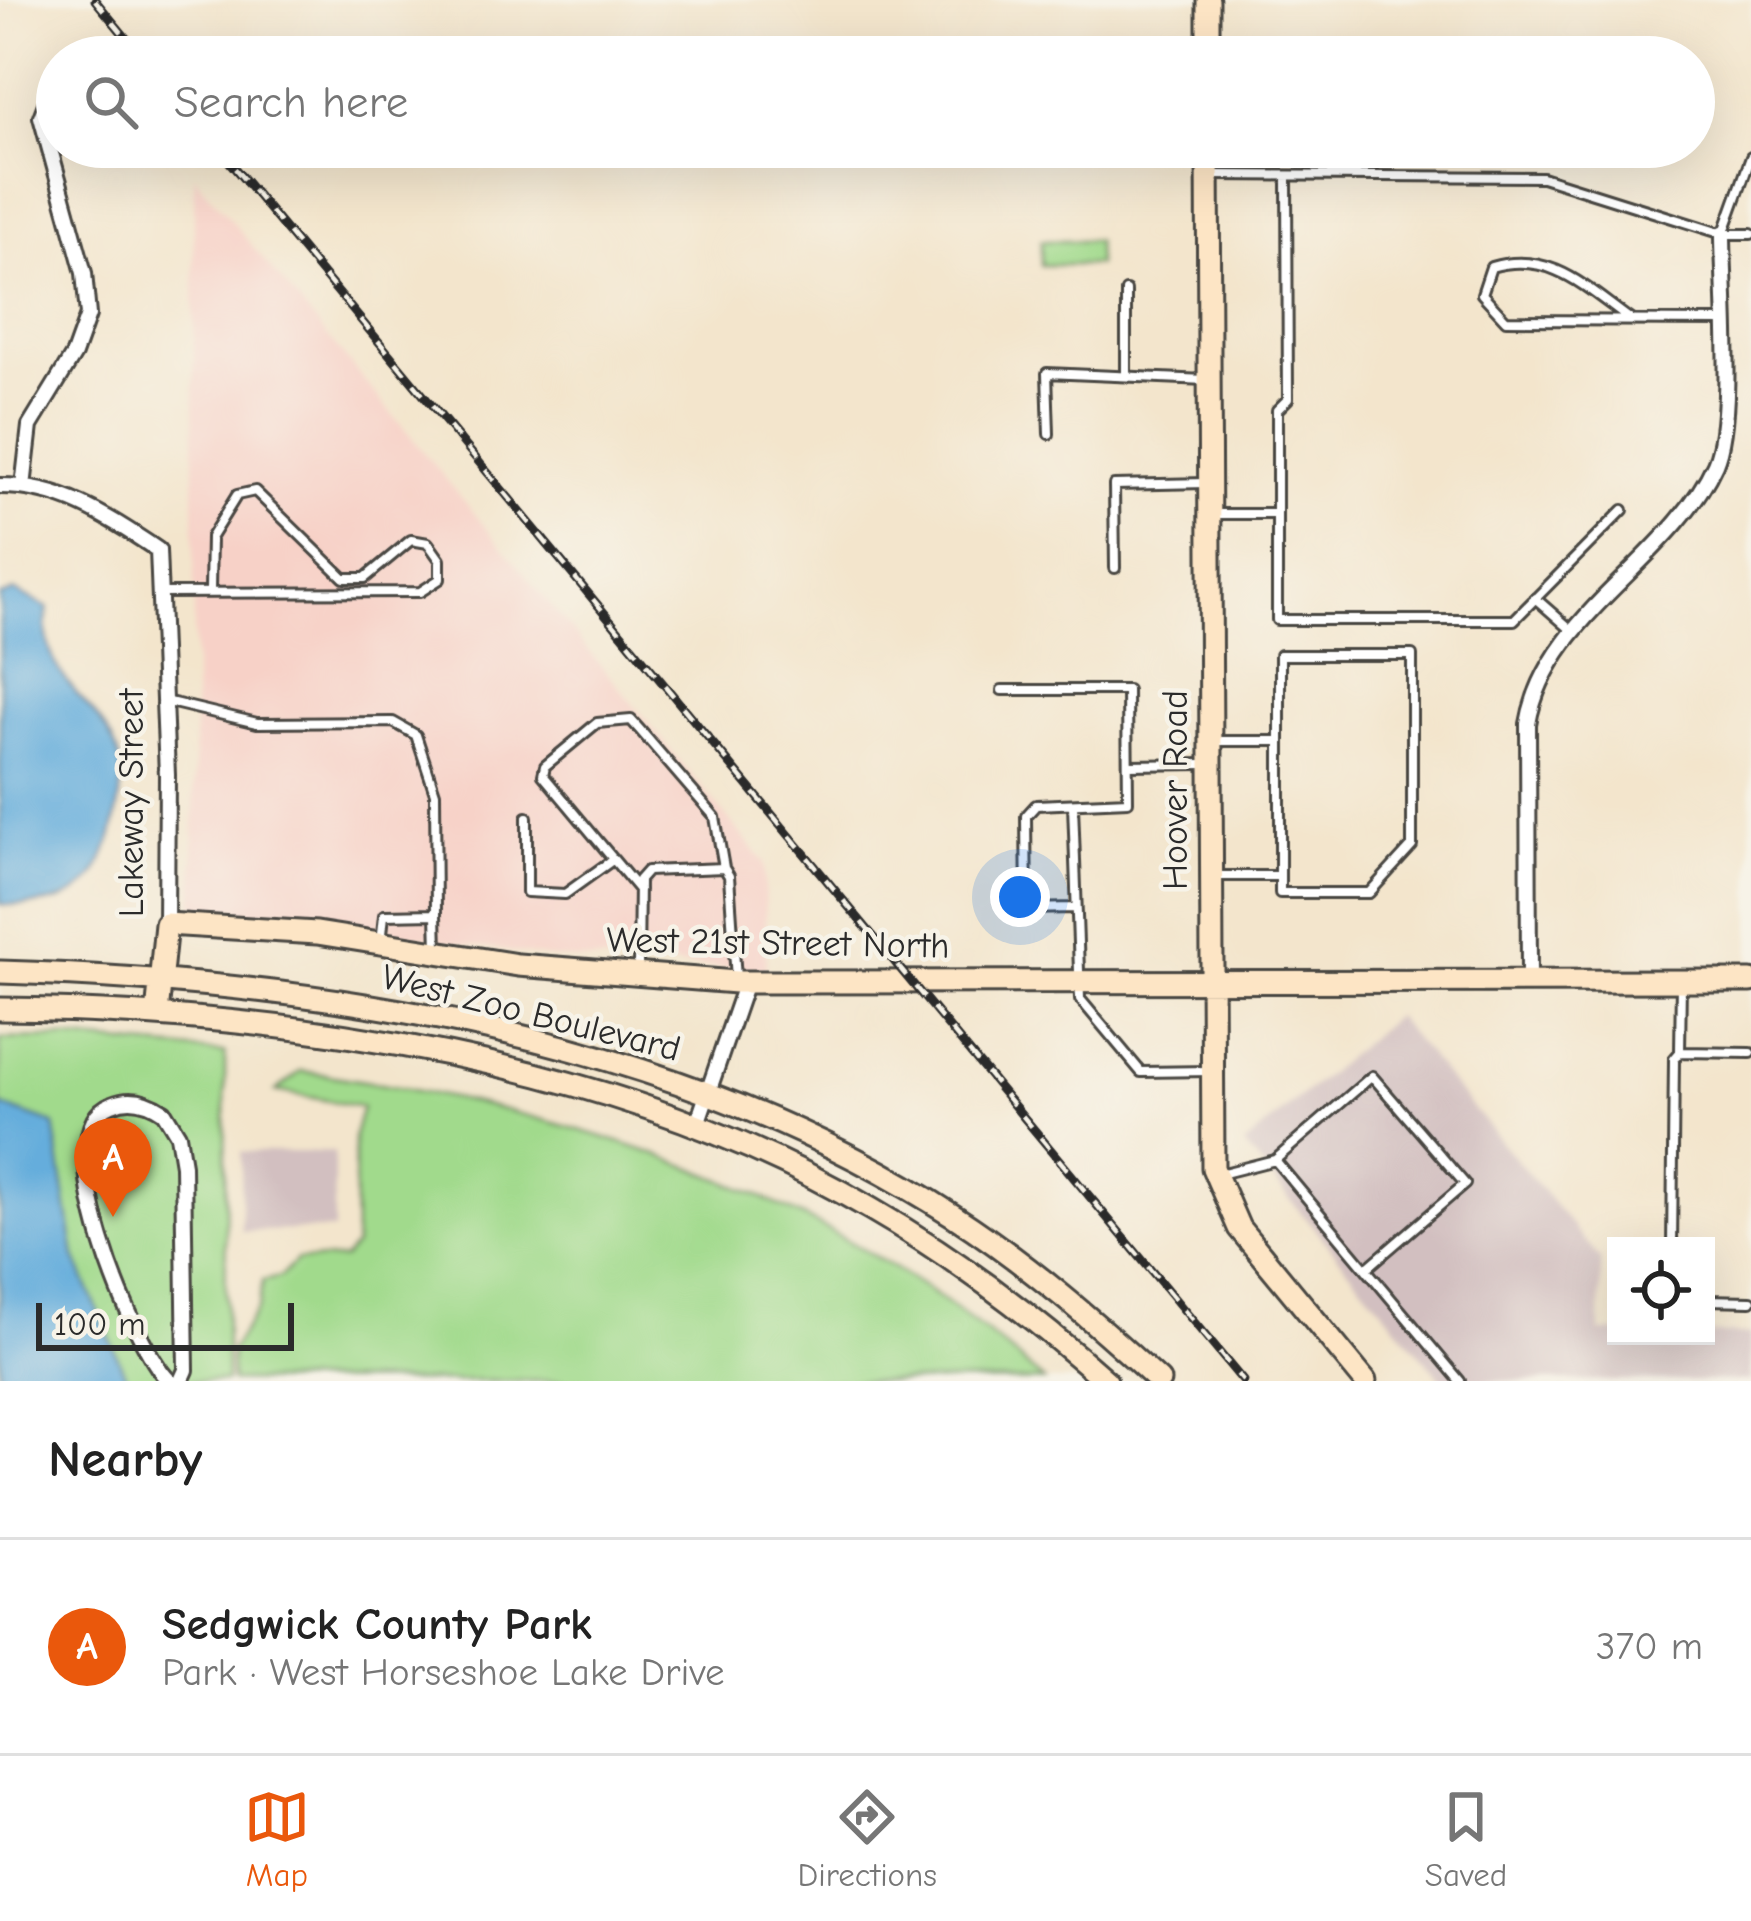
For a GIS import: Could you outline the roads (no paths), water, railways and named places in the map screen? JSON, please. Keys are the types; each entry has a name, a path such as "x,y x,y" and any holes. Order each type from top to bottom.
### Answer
{"street":[{"path":"1208,0 1208,36"},
{"path":"0,486 22,487 37,409 74,354 88,315 84,273 54,168"},
{"name":"Hoover Road","path":"1208,168 1208,876 1215,1175 1239,1228 1365,1381"},
{"path":"1529,979 1528,724 1533,695 1550,662 1695,498 1717,462 1723,428 1723,234"},
{"name":"Lakeway Street","path":"22,487 92,507 158,550 165,701 166,924 157,1014"},
{"name":"West 21st Street North","path":"166,924 240,926 437,954 741,982 1751,981"},
{"path":"0,972 160,977"},
{"name":"West Zoo Boulevard","path":"160,977 323,998 464,1024 600,1057 709,1093 802,1133 954,1216 1060,1295 1159,1381"},
{"path":"696,1127 741,982"},
{"path":"0,1009 157,1014"},
{"name":"West Zoo Boulevard","path":"157,1014 346,1037 447,1056 557,1082 696,1127 796,1170 906,1230 994,1288 1106,1381"},
{"path":"169,1381 103,1246 88,1191 84,1148 91,1120 112,1103 128,1100 164,1112 182,1147 186,1370 181,1381"}],"lane":[{"path":"1723,234 1751,157"},
{"path":"1208,175 1542,177 1723,234 1751,234"},
{"path":"1287,176 1288,399 1276,410 1276,620 1514,620 1623,510"},
{"path":"1631,320 1556,266 1518,259 1491,267 1482,294 1506,320 1723,322"},
{"path":"1126,291 1126,376"},
{"path":"1049,434 1047,373 1208,380"},
{"path":"1115,568 1114,484 1208,483"},
{"path":"162,593 420,592 440,579 440,560 428,543 411,540 365,578 344,578 255,491 237,495 211,538 210,590"},
{"path":"1208,514 1276,514"},
{"path":"1535,598 1576,634"},
{"path":"1280,655 1412,655 1412,846 1369,893 1280,893 1280,876 1280,655"},
{"path":"1002,690 1127,690 1125,805 1036,806 1026,816 1027,909 1074,908"},
{"path":"165,701 257,723 404,725 416,734 434,793 437,954"},
{"path":"639,890 543,775 545,766 597,723 616,719 631,720 715,817 729,876 741,982"},
{"path":"1128,765 1280,741"},
{"path":"1073,805 1080,999 1141,1072 1210,1071"},
{"path":"527,817 527,892 565,894 611,861"},
{"path":"638,976 639,890 646,871 724,868"},
{"path":"1208,876 1280,876"},
{"path":"381,944 384,915 436,914"},
{"path":"1672,1237 1674,1059 1680,1052 1681,980"},
{"path":"1680,1052 1751,1052"},
{"path":"1215,1175 1275,1160 1372,1076 1465,1184 1366,1269"},
{"path":"1275,1160 1460,1381"},
{"path":"1715,1300 1751,1301"}],"water":[{"path":"15,591 48,608 51,653 109,735 121,777 110,843 92,878 64,898 25,905 0,904 0,596"},
{"path":"0,1105 54,1124 75,1257 128,1381 0,1381"}],"railway":[{"path":"95,0 125,36"},
{"path":"234,168 1243,1381"}],"place":[{"name":"Sedgwick County Park","path":"113,1217"}]}
